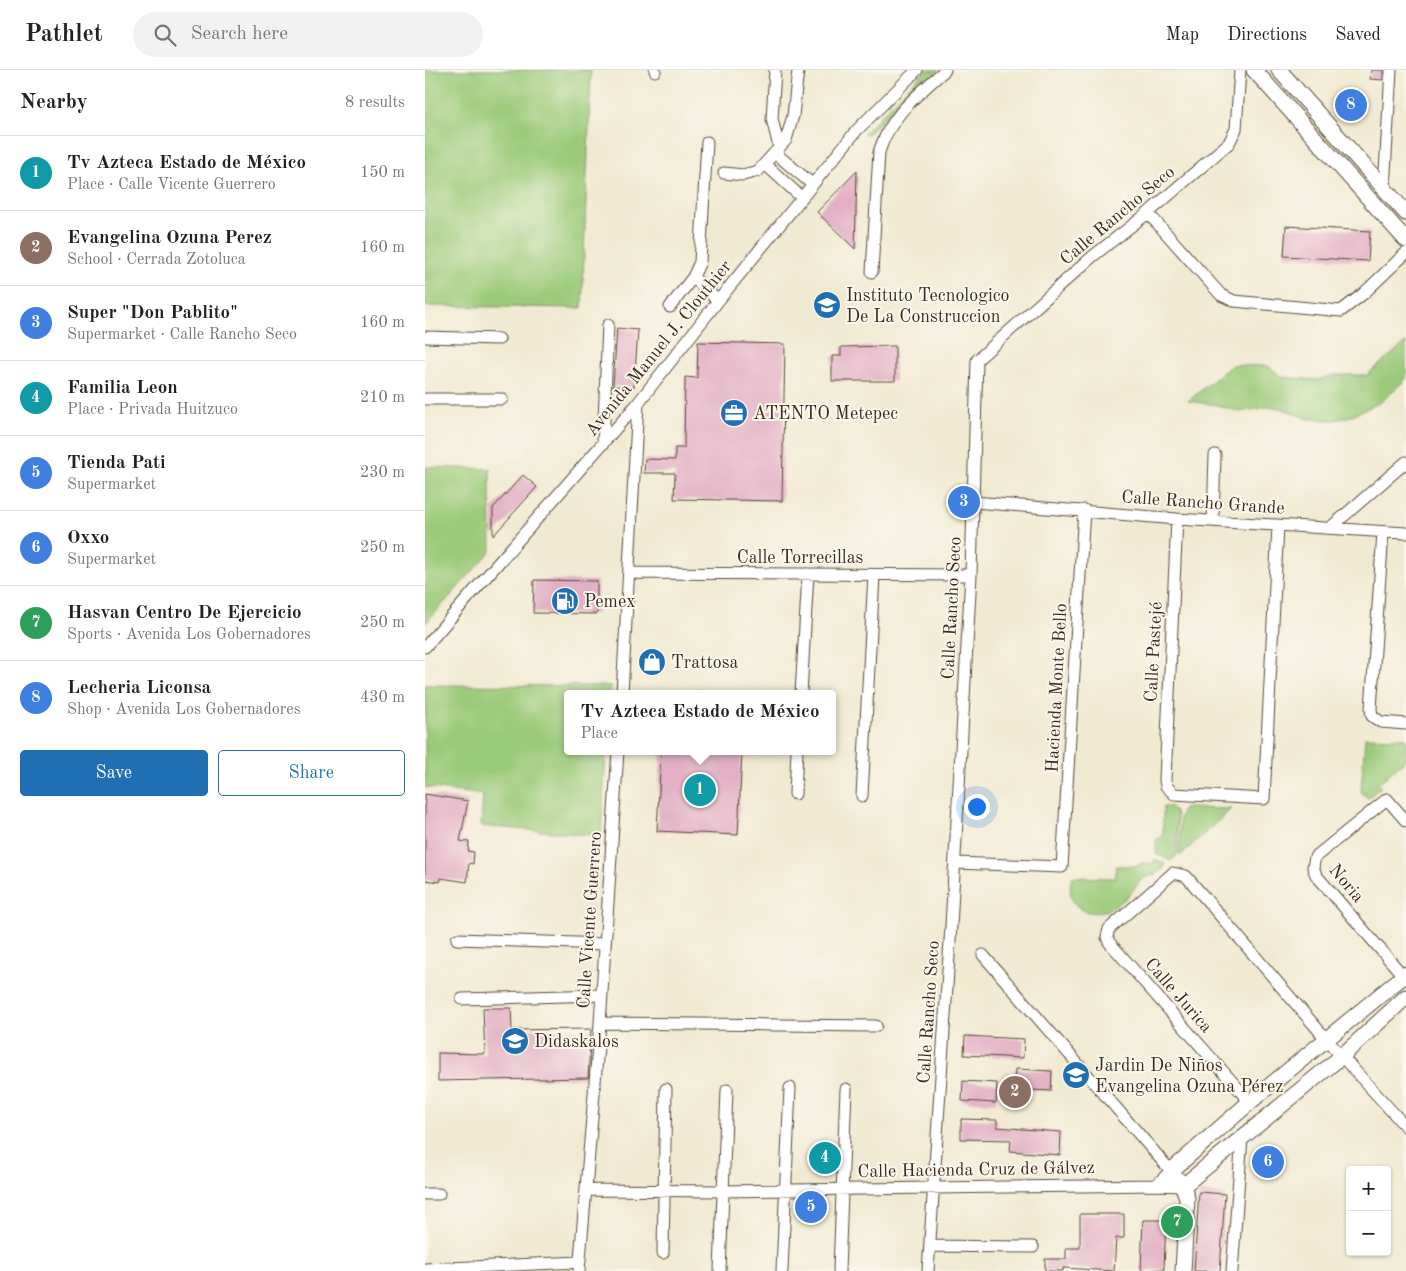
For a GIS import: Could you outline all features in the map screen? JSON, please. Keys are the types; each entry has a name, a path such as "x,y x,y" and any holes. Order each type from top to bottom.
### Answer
{"street":[{"path":"775,70 773,126 777,150 812,184"},
{"path":"724,173 751,174 766,165 790,133 797,70"},
{"name":"Avenida Manuel J. Clouthier","path":"425,647 603,444 857,130 917,70"},
{"path":"872,272 879,152 885,133 905,106 945,70"},
{"name":"Calle Rancho Seco","path":"927,1271 955,863 971,576 977,360 1093,256 1148,213 1229,143 1236,129 1241,70"},
{"path":"1254,70 1406,240"},
{"path":"1279,70 1406,213"},
{"path":"1384,189 1391,70"},
{"path":"670,307 693,277 700,262 707,142"},
{"path":"766,165 801,197"},
{"path":"1148,213 1221,294 1234,301 1341,311 1363,294 1406,253"},
{"path":"693,277 718,300"},
{"path":"603,444 608,325"},
{"path":"425,337 499,339"},
{"path":"425,399 502,399"},
{"path":"622,690 637,403"},
{"path":"1213,521 1215,455"},
{"path":"1330,528 1406,462"},
{"name":"Calle Rancho Grande","path":"974,502 1177,519 1406,533"},
{"name":"Hacienda Monte Bello","path":"955,863 1062,867 1084,510"},
{"name":"Calle Pastejé","path":"1177,519 1166,786 1174,794 1264,799 1278,526"},
{"path":"1383,532 1371,716 1381,722 1406,724"},
{"name":"Calle Torrecillas","path":"629,573 971,576"},
{"path":"801,690 808,574"},
{"path":"862,796 874,575"},
{"name":"Calle Vicente Guerrero","path":"579,1267 600,1023 618,755"},
{"path":"795,794 797,755"},
{"name":"Noria","path":"1405,976 1316,875 1313,867 1315,857 1387,798 1406,821"},
{"name":"Calle Jurica","path":"1250,1102 1109,942 1107,933 1173,873 1186,876 1327,1040"},
{"path":"457,939 605,944"},
{"path":"983,955 1183,1186 1188,1206 1183,1271"},
{"path":"1156,1184 1250,1102 1405,976"},
{"path":"462,998 602,996"},
{"path":"1183,1186 1342,1056 1406,997"},
{"path":"600,1023 876,1026"},
{"path":"1327,1040 1406,1127"},
{"path":"782,1271 790,1088"},
{"path":"663,1253 666,1089"},
{"path":"720,1271 727,1090"},
{"path":"839,1271 846,1090"},
{"path":"1232,1271 1242,1137"},
{"name":"Calle Hacienda Cruz de Gálvez","path":"587,1190 843,1189 933,1186 1156,1184 1183,1186"},
{"path":"425,1194 439,1194"},
{"path":"930,1246 1033,1247"},
{"path":"425,1268 579,1267"}],"green space":[{"path":"425,70 591,70 582,308 425,306"},
{"path":"926,70 939,70 866,135 864,133"},
{"path":"1406,342 1406,379 1381,402 1348,417 1334,420 1308,419 1281,408 1267,407 1240,412 1217,405 1188,401 1232,365 1268,366 1282,377 1317,380 1334,375 1367,375"},
{"path":"425,467 490,469 491,551 425,624"},
{"path":"425,685 611,686 610,690 564,690 564,755 606,755 601,836 481,826 483,795 425,787"},
{"path":"1365,737 1406,738 1406,759 1378,784 1381,787 1368,798 1361,792"},
{"path":"1163,807 1171,807 1177,815 1178,854 1171,861 1156,854 1156,840 1163,835"},
{"path":"1184,808 1231,809 1180,856 1180,816"},
{"path":"1155,859 1166,864 1159,872 1144,878 1118,904 1105,911 1097,913 1084,910 1077,906 1072,899 1070,885 1072,877 1115,878 1116,866 1139,866 1140,863 1154,863"}],"building":[{"path":"1371,70 1383,70 1383,80 1370,79"},
{"path":"1342,93 1360,94 1360,116 1341,116"},
{"path":"857,171 855,249 817,212"},
{"path":"1286,226 1370,231 1368,261 1284,256"},
{"path":"617,328 638,330 634,387 613,386"},
{"name":"ATENTO Metepec","path":"698,342 785,344 782,501 674,499 675,473 644,473 645,459 675,460 675,448 684,448 685,377 697,378"},
{"name":"ATENTO Metepec","path":"895,346 895,381 832,381 832,356 841,356 841,347"},
{"path":"523,475 537,487 493,536 493,508"},
{"name":"Pemex","path":"534,580 597,581 597,614 533,613"},
{"path":"661,755 742,755 738,835 657,831"},
{"path":"425,794 468,801 460,841 469,842 468,851 474,852 473,864 469,863 467,882 441,878 440,882 425,880"},
{"name":"Didaskalos","path":"483,1008 511,1008 512,1030 591,1029 588,1078 438,1081 438,1053 485,1054"},
{"path":"965,1036 1024,1039 1023,1058 964,1055"},
{"path":"1015,1069 1052,1071 1051,1091 1014,1089"},
{"path":"963,1081 997,1083 996,1103 962,1101"},
{"path":"961,1119 997,1120 997,1127 1061,1132 1060,1155 1010,1151 1011,1140 961,1139"},
{"path":"836,1150 836,1165 814,1164 814,1151"},
{"path":"1199,1192 1225,1194 1220,1271 1194,1271"},
{"path":"1080,1214 1124,1214 1124,1238 1116,1238 1114,1271 1063,1268 1063,1271 1045,1271 1045,1259 1066,1259 1066,1248 1080,1248"},
{"path":"1143,1220 1166,1220 1164,1269 1143,1271 1141,1269"}],"place":[{"name":"Lecheria Liconsa","path":"1351,105"},
{"name":"Instituto Tecnologico De La Construccion","path":"827,305"},
{"name":"ATENTO Metepec","path":"734,413"},
{"name":"Super \"Don Pablito\"","path":"964,502"},
{"name":"Pemex","path":"565,601"},
{"name":"Trattosa","path":"652,662"},
{"name":"Tv Azteca Estado de México","path":"700,790"},
{"name":"Didaskalos","path":"515,1041"},
{"name":"Jardin De Niños Evangelina Ozuna Pérez","path":"1076,1075"},
{"name":"Evangelina Ozuna Perez","path":"1015,1092"},
{"name":"Familia Leon","path":"825,1158"},
{"name":"Oxxo","path":"1268,1162"},
{"name":"Tienda Pati","path":"811,1207"},
{"name":"Hasvan Centro De Ejercicio","path":"1177,1222"}]}
